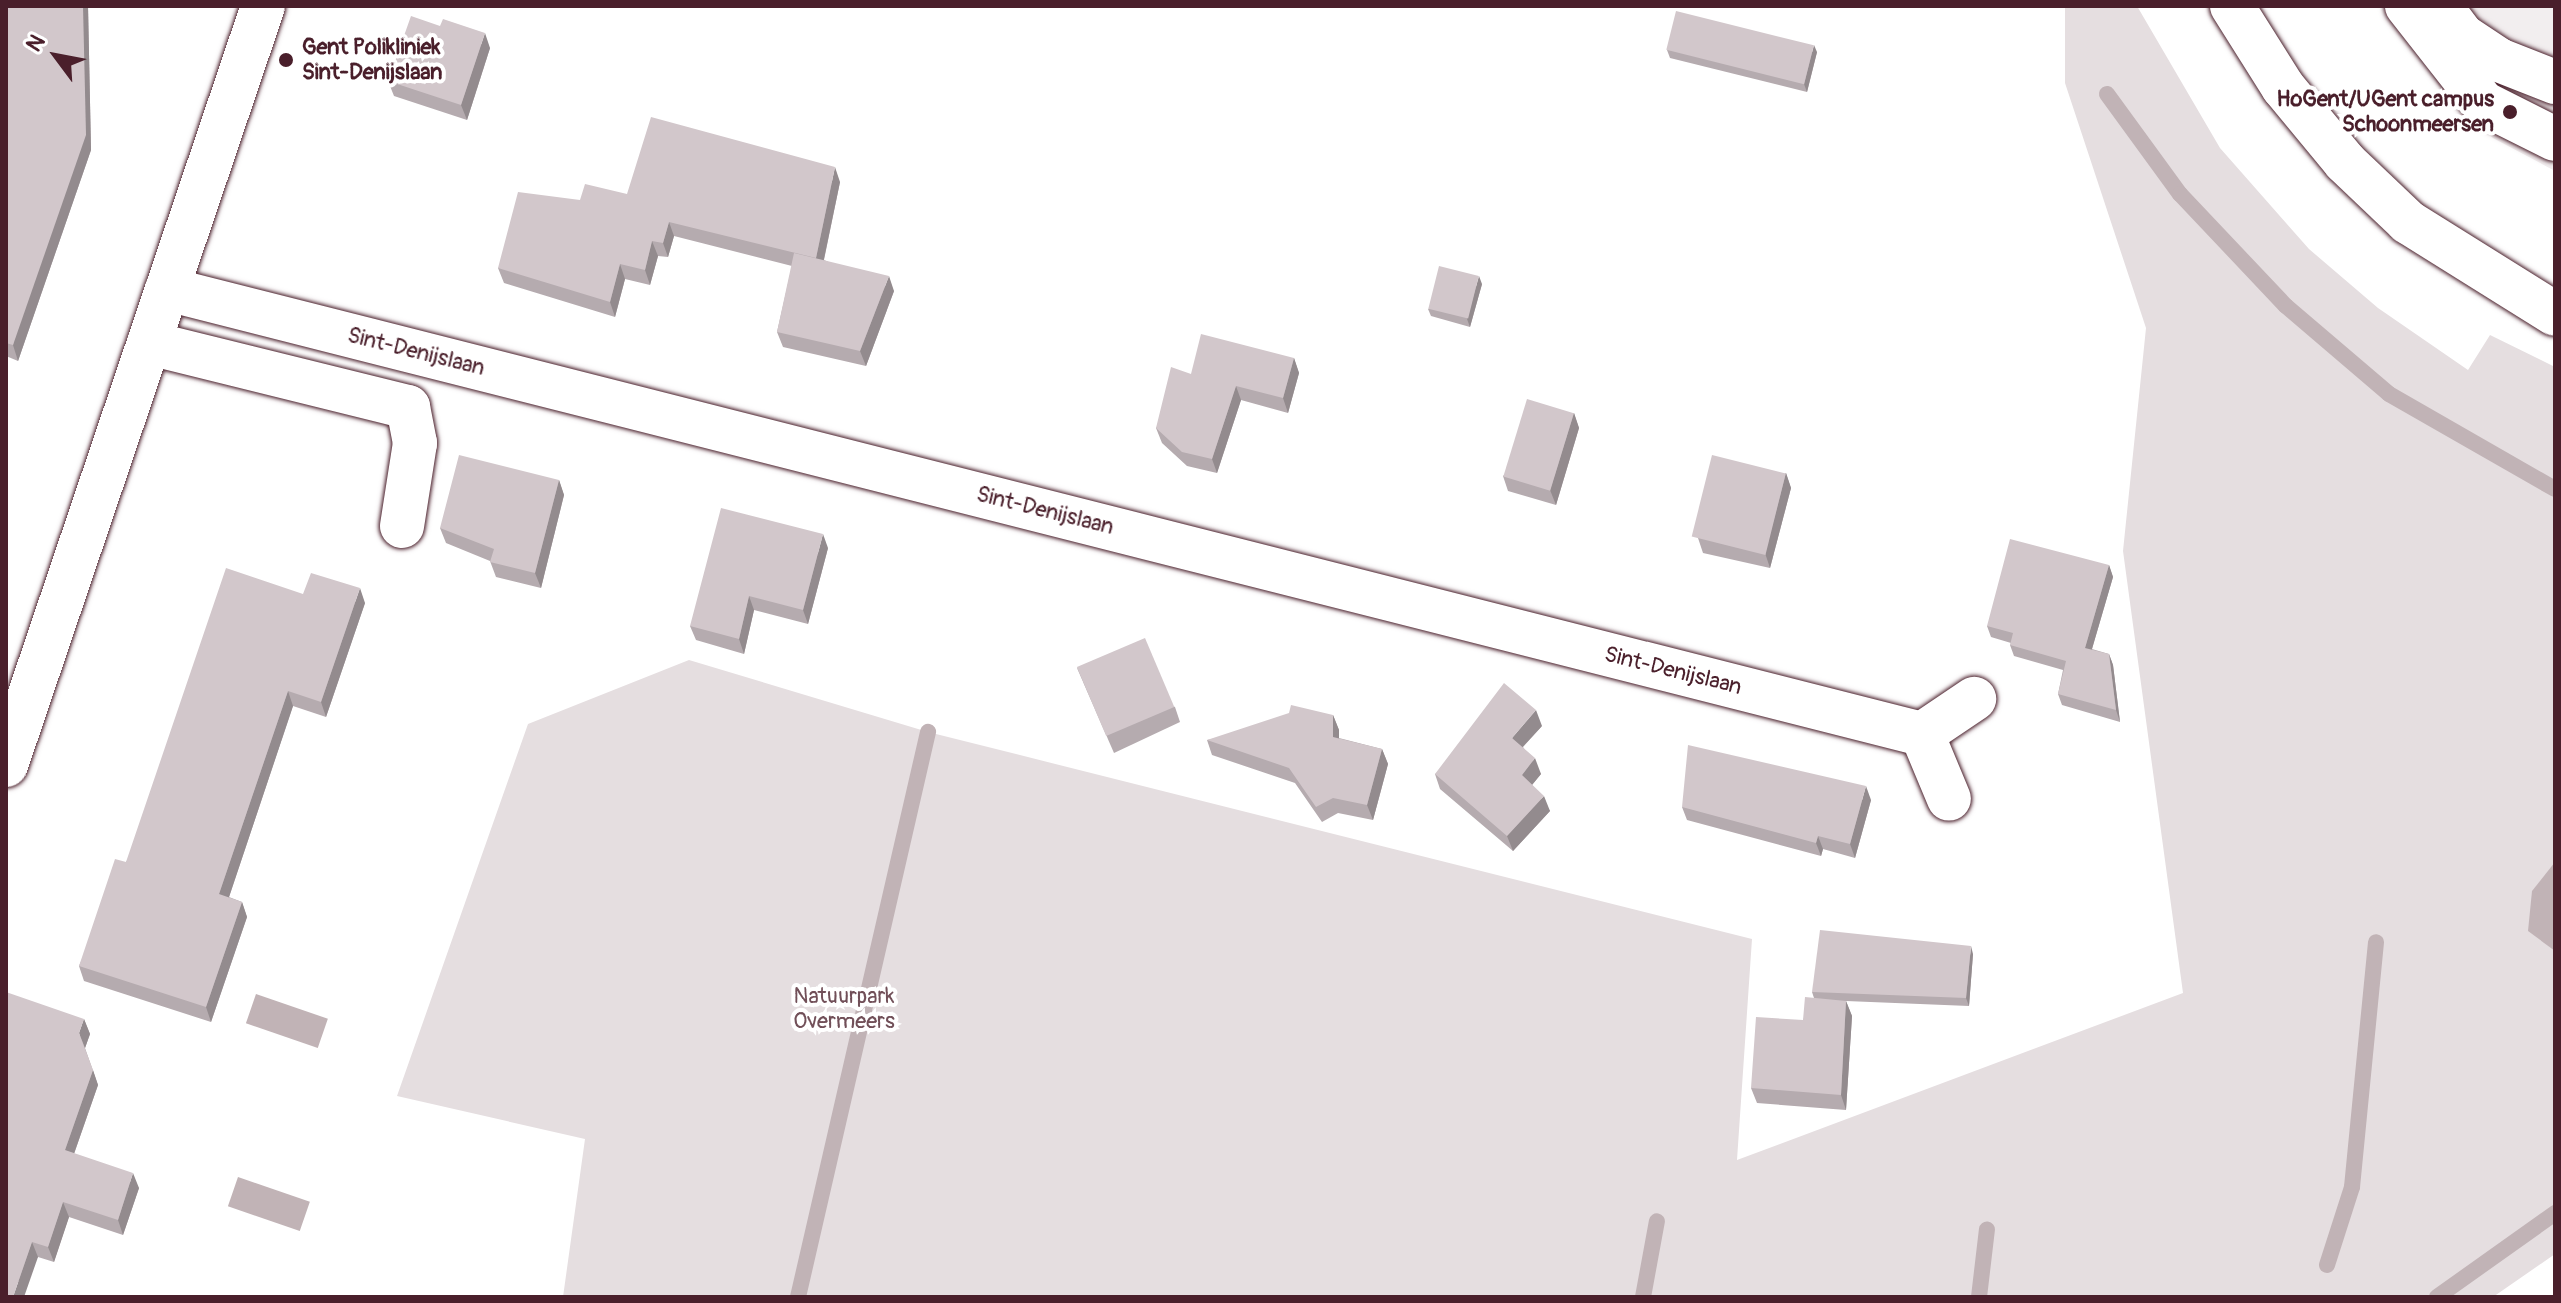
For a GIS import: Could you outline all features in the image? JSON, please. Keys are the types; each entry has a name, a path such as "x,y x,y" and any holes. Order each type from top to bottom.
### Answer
{"street":[{"path":"6,765 263,6"},
{"path":"2232,6 2283,87 2345,162 2408,222 2555,314"},
{"path":"2407,6 2483,103 2555,139"},
{"path":"2440,6 2463,36 2499,60 2555,82"},
{"name":"Sint-Denijslaan","path":"167,289 1922,734"},
{"path":"149,343 408,407 415,443 402,526"},
{"path":"1949,799 1922,734 1974,699"}],"shaded area":[{"name":"HoGent/UGent campus Schoonmeersen","path":"2391,6 2555,6 2555,171 2493,138 2439,86"},
{"path":"2555,862 2555,951 2528,931 2532,891"},
{"path":"256,994 328,1019 318,1048 246,1023"},
{"path":"238,1177 310,1202 300,1231 228,1206"}],"green space":[{"name":"Natuurpark Overmeers","path":"2065,6 2137,6 2220,148 2309,249 2378,308 2468,370 2490,335 2555,367 2555,1254 2493,1297 563,1297 585,1139 397,1096 528,724 689,660 928,732 1752,939 1737,1160 2183,993 2123,551 2146,328 2065,83"}],"building":[{"path":"6,6 83,6 86,135 13,345 6,343"},
{"path":"1676,11 1814,45 1804,84 1666,50"},
{"path":"411,16 440,26 443,19 485,33 461,105 388,81"},
{"path":"651,117 835,167 816,258 669,222 663,243 652,241 645,270 620,264 610,302 498,268 518,192 580,200 585,184 627,194"},
{"path":"794,253 889,276 860,351 777,332"},
{"path":"1439,266 1479,276 1468,319 1428,309"},
{"path":"1201,334 1294,358 1283,398 1236,386 1212,459 1182,452 1156,428 1171,367 1191,374"},
{"path":"1527,399 1574,413 1550,491 1503,476"},
{"path":"459,455 559,480 535,573 490,562 494,549 440,528"},
{"path":"1712,455 1786,473 1765,555 1692,537"},
{"path":"721,508 823,534 803,610 749,596 739,639 690,626"},
{"path":"2010,539 2109,565 2085,648 2109,654 2116,710 2058,694 2066,661 2010,645 2013,633 1987,626"},
{"path":"226,568 303,594 311,573 360,588 321,702 288,691 219,894 242,902 206,1007 79,966 115,859 126,862"},
{"path":"1145,638 1174,707 1106,736 1077,667"},
{"path":"1504,683 1536,710 1512,738 1535,758 1522,775 1544,796 1507,836 1435,774"},
{"path":"1291,705 1333,715 1333,737 1382,749 1367,805 1333,798 1316,807 1289,768 1207,740 1289,713"},
{"path":"1688,745 1866,786 1850,844 1818,836 1816,843 1682,807"},
{"path":"1820,930 1971,946 1966,998 1812,992"},
{"path":"6,992 84,1019 79,1033 93,1070 65,1150 133,1173 118,1220 63,1202 48,1247 32,1242 13,1297 6,1297"},
{"path":"1805,997 1846,1001 1841,1095 1751,1088 1756,1017 1803,1020"}],"waterway":[{"path":"2107,94 2180,194 2286,306 2389,394 2555,489"},
{"path":"798,1297 928,732"},
{"path":"2327,1265 2352,1187 2376,942"},
{"path":"2437,1297 2555,1213"},
{"path":"1643,1297 1657,1221"},
{"path":"1979,1297 1987,1229"}],"place":[{"name":"Gent Polikliniek Sint-Denijslaan","path":"286,60"},
{"name":"HoGent/UGent campus Schoonmeersen","path":"2510,112"}]}
